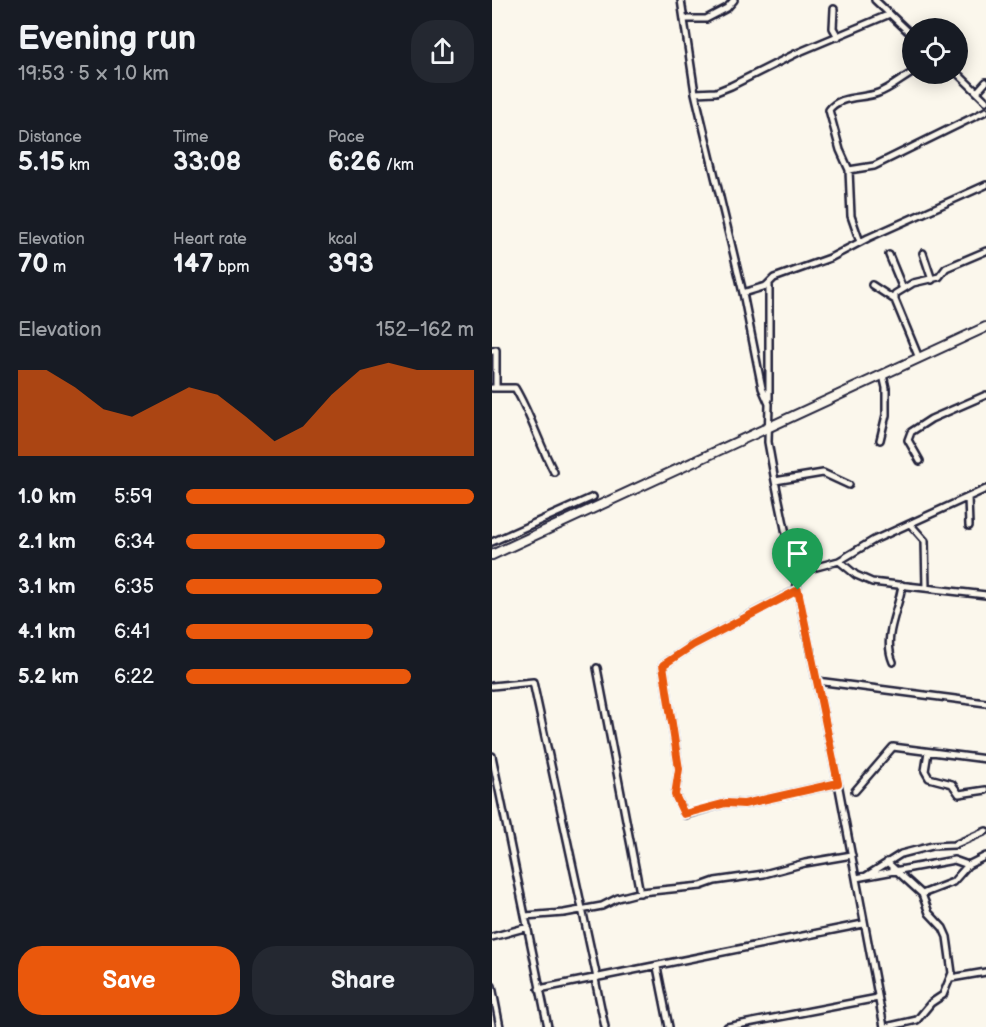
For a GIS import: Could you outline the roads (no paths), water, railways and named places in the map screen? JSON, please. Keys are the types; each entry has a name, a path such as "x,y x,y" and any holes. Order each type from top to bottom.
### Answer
{"street":[{"path":"681,0 695,93 743,293 762,388 769,404"},
{"path":"684,17 706,19 727,8 735,0"},
{"path":"875,0 902,25"},
{"path":"834,9 833,28 838,37"},
{"path":"695,93 716,92 731,86 797,53 838,37 868,21 890,14"},
{"path":"860,242 851,216 849,170 840,150 829,113 830,108 852,98 880,93 902,79"},
{"path":"977,92 986,82"},
{"path":"968,83 986,101"},
{"path":"849,170 874,166 986,111"},
{"path":"743,293 769,284 774,278 830,258 986,185"},
{"path":"919,358 895,300 895,294 913,283 939,277 946,268 986,251"},
{"path":"923,253 932,280"},
{"path":"889,255 903,289"},
{"path":"769,284 770,426 768,442 838,783 856,878 862,924 885,1027 917,1020 931,1003 943,995 951,978 947,937 929,913 922,894 887,862"},
{"path":"872,285 895,300"},
{"path":"492,555 986,327"},
{"path":"492,351 496,350 494,388 515,388 529,413 537,439 554,472"},
{"path":"880,440 886,415 886,388 883,375"},
{"path":"920,461 908,440 911,432 952,409 986,395"},
{"path":"775,481 823,473 849,485"},
{"path":"794,573 839,561 874,540 986,489"},
{"path":"492,542 593,497"},
{"path":"968,497 969,526"},
{"path":"910,524 925,541 926,588"},
{"path":"839,561 856,575 872,582 986,595"},
{"path":"893,662 889,651 891,620 898,612 902,585"},
{"path":"798,590 693,645 663,665 679,769 676,799 685,815 726,803 744,804 838,783"},
{"path":"597,668 640,893"},
{"path":"817,681 986,703"},
{"path":"492,686 533,682 605,1027"},
{"path":"855,790 890,748 986,759"},
{"path":"928,752 925,771 928,778 952,784 959,794 986,790"},
{"path":"492,756 548,1027"},
{"path":"865,876 901,854 954,845 986,831"},
{"path":"525,916 564,913 602,906 618,898 640,893 700,886 715,881 764,874 852,855"},
{"path":"922,894 953,882 968,865 986,856"},
{"path":"856,878 954,860 968,865"},
{"path":"539,989 657,968 862,924"},
{"path":"492,937 528,927"},
{"path":"657,968 669,1027"},
{"path":"951,978 986,972"},
{"path":"492,986 500,1027"},
{"path":"727,1027 878,998"}]}
